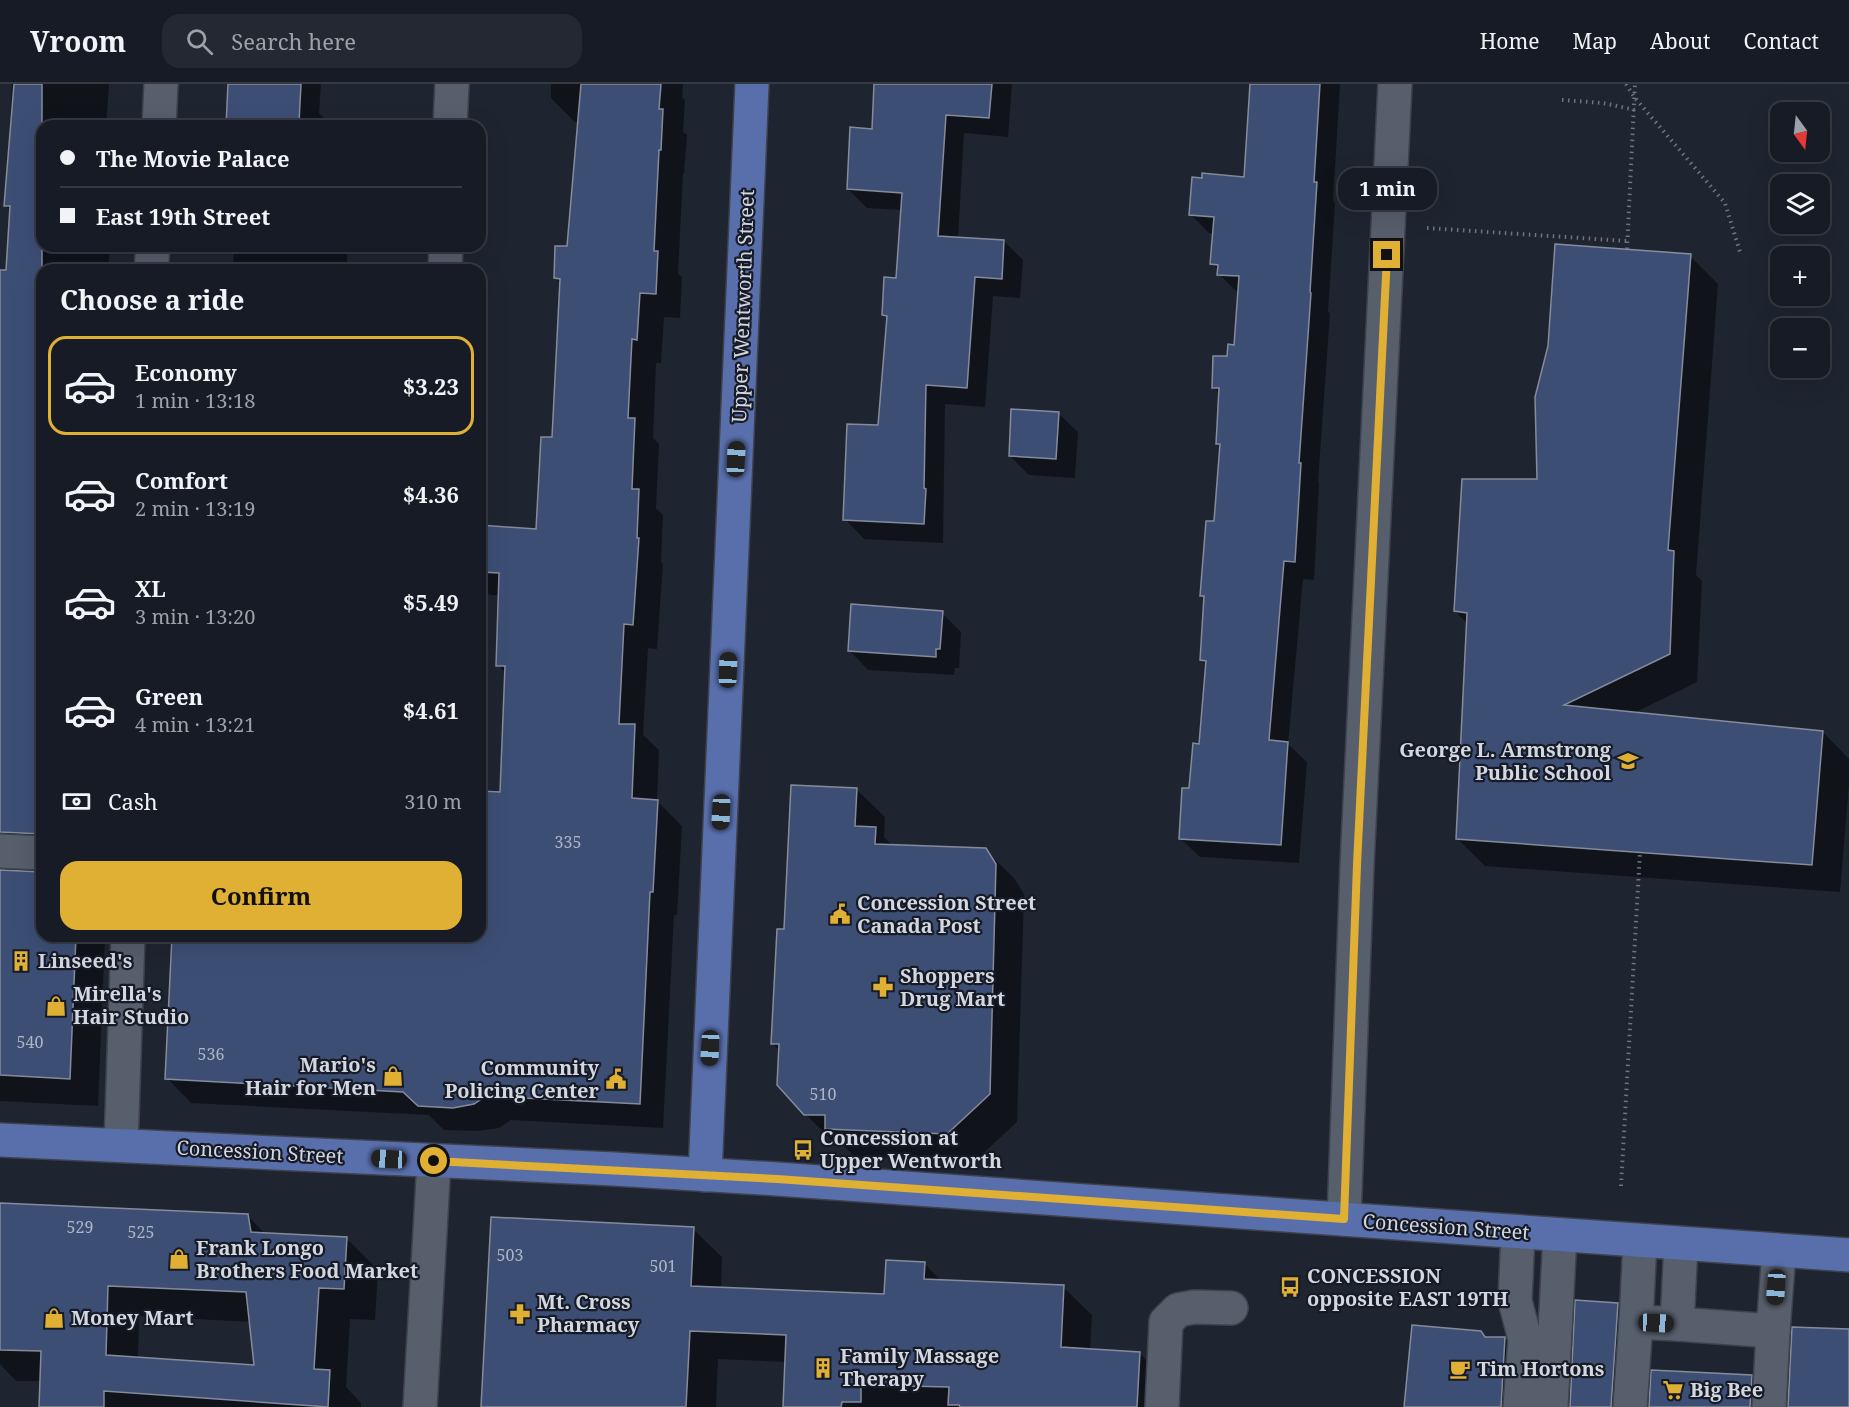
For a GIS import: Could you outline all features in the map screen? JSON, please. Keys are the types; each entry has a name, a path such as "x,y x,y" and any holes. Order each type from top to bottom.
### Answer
{"main road":[{"name":"Upper Wentworth Street","path":"705,1175 752,84"},
{"name":"Concession Street","path":"0,1140 705,1175 1849,1256"}],"street":[{"path":"159,120 161,84"},
{"path":"450,120 452,84"},
{"path":"1344,1219 1358,842 1395,84"},
{"path":"0,851 36,853"},
{"path":"121,1145 128,942"},
{"path":"420,1407 434,1161"},
{"path":"1518,1232 1515,1301 1525,1339 1520,1407"},
{"path":"1551,1407 1560,1235"},
{"path":"1630,1407 1640,1241"},
{"path":"1677,1324 1681,1244"},
{"path":"1769,1407 1779,1251"},
{"path":"1162,1407 1166,1322 1178,1310 1194,1307 1231,1308"},
{"path":"1636,1322 1773,1331"}],"path":[{"path":"1626,84 1635,98 1725,203 1740,252"},
{"path":"1627,249 1635,84"},
{"path":"1562,100 1603,103 1635,110"},
{"path":"1419,228 1627,241"},
{"path":"1621,1186 1640,852"}],"building":[{"path":"14,84 42,84 42,120 36,120 36,252 42,252 42,264 36,264 36,834 0,832 0,270 6,270 10,206 4,206"},
{"path":"228,84 301,84 299,120 226,120"},
{"path":"581,84 661,84 659,109 663,109 654,251 658,251 656,294 640,293 637,340 632,339 628,418 635,418 632,489 639,489 637,538 639,538 633,625 624,624 619,724 635,724 632,798 658,800 653,892 650,892 640,1104 486,1096 474,1104 453,1108 418,1106 403,1092 165,1079 172,942 486,942 486,791 500,792 505,666 496,666 499,573 486,572 486,525 536,529 541,437 552,437 560,279 554,278 555,246 567,246"},
{"path":"874,84 992,84 989,118 946,115 938,236 1004,240 1002,279 975,277 967,388 926,385 924,524 843,520 847,424 878,425 887,316 882,315 884,277 896,278 902,193 847,189 850,127 872,129"},
{"path":"1250,84 1320,84 1314,182 1317,182 1295,562 1284,561 1269,740 1288,742 1281,845 1179,839 1182,788 1189,788 1193,743 1199,744 1206,661 1200,660 1204,596 1200,596 1206,521 1214,521 1220,444 1216,444 1219,388 1212,388 1213,356 1227,356 1228,344 1234,345 1239,276 1217,275 1218,265 1210,264 1214,217 1189,215 1192,177 1202,178 1202,173 1244,177"},
{"path":"1555,244 1691,254 1668,550 1674,551 1670,654 1564,705 1823,731 1812,865 1456,839 1467,613 1454,611 1462,479 1537,479 1535,397 1548,346"},
{"path":"1011,409 1059,412 1056,459 1009,456"},
{"path":"851,604 943,611 940,649 936,649 936,657 848,651"},
{"name":"Shoppers Drug Mart","path":"791,785 857,788 855,826 876,827 875,844 986,848 996,864 990,1094 947,1134 825,1129 825,1115 804,1115 777,1085 779,1044 771,1044 777,929 784,929"},
{"path":"0,870 36,872 36,942 76,942 70,1079 0,1075"},
{"path":"0,1203 248,1214 251,1232 347,1237 344,1289 319,1288 314,1369 330,1370 328,1407 104,1391 104,1407 39,1407 41,1351 0,1350","holes":["108,1286 246,1292 254,1365 106,1355"]},
{"path":"491,1217 694,1227 691,1286 884,1294 886,1260 925,1262 924,1279 1064,1285 1061,1347 1140,1352 1137,1407 960,1407 959,1405 948,1405 949,1387 861,1385 861,1402 842,1402 841,1407 783,1407 786,1335 690,1331 686,1407 481,1407"},
{"path":"1575,1300 1618,1303 1611,1407 1570,1407"},
{"name":"Tim Hortons","path":"1412,1325 1481,1331 1485,1337 1505,1337 1501,1407 1404,1407"},
{"path":"1792,1327 1849,1329 1849,1407 1788,1407"},
{"path":"1651,1370 1752,1375 1750,1407 1649,1407"}],"place":[{"name":"George L. Armstrong Public School","path":"1628,761"},
{"name":"Concession Street Canada Post","path":"840,914"},
{"name":"Linseed's","path":"21,961"},
{"name":"Shoppers Drug Mart","path":"883,987"},
{"name":"Mirella's Hair Studio","path":"56,1006"},
{"name":"Mario's Hair for Men","path":"393,1076"},
{"name":"Community Policing Center","path":"616,1079"},
{"name":"Concession at Upper Wentworth","path":"803,1150"},
{"name":"Frank Longo Brothers Food Market","path":"179,1259"},
{"name":"CONCESSION opposite EAST 19TH","path":"1290,1287"},
{"name":"Mt. Cross Pharmacy","path":"520,1314"},
{"name":"Money Mart","path":"54,1318"},
{"name":"Family Massage Therapy","path":"823,1368"},
{"name":"Tim Hortons","path":"1460,1369"},
{"name":"Big Bee","path":"1673,1390"}],"route":[{"path":"434,1161 777,1179 1344,1219 1357,865 1387,255"}]}
